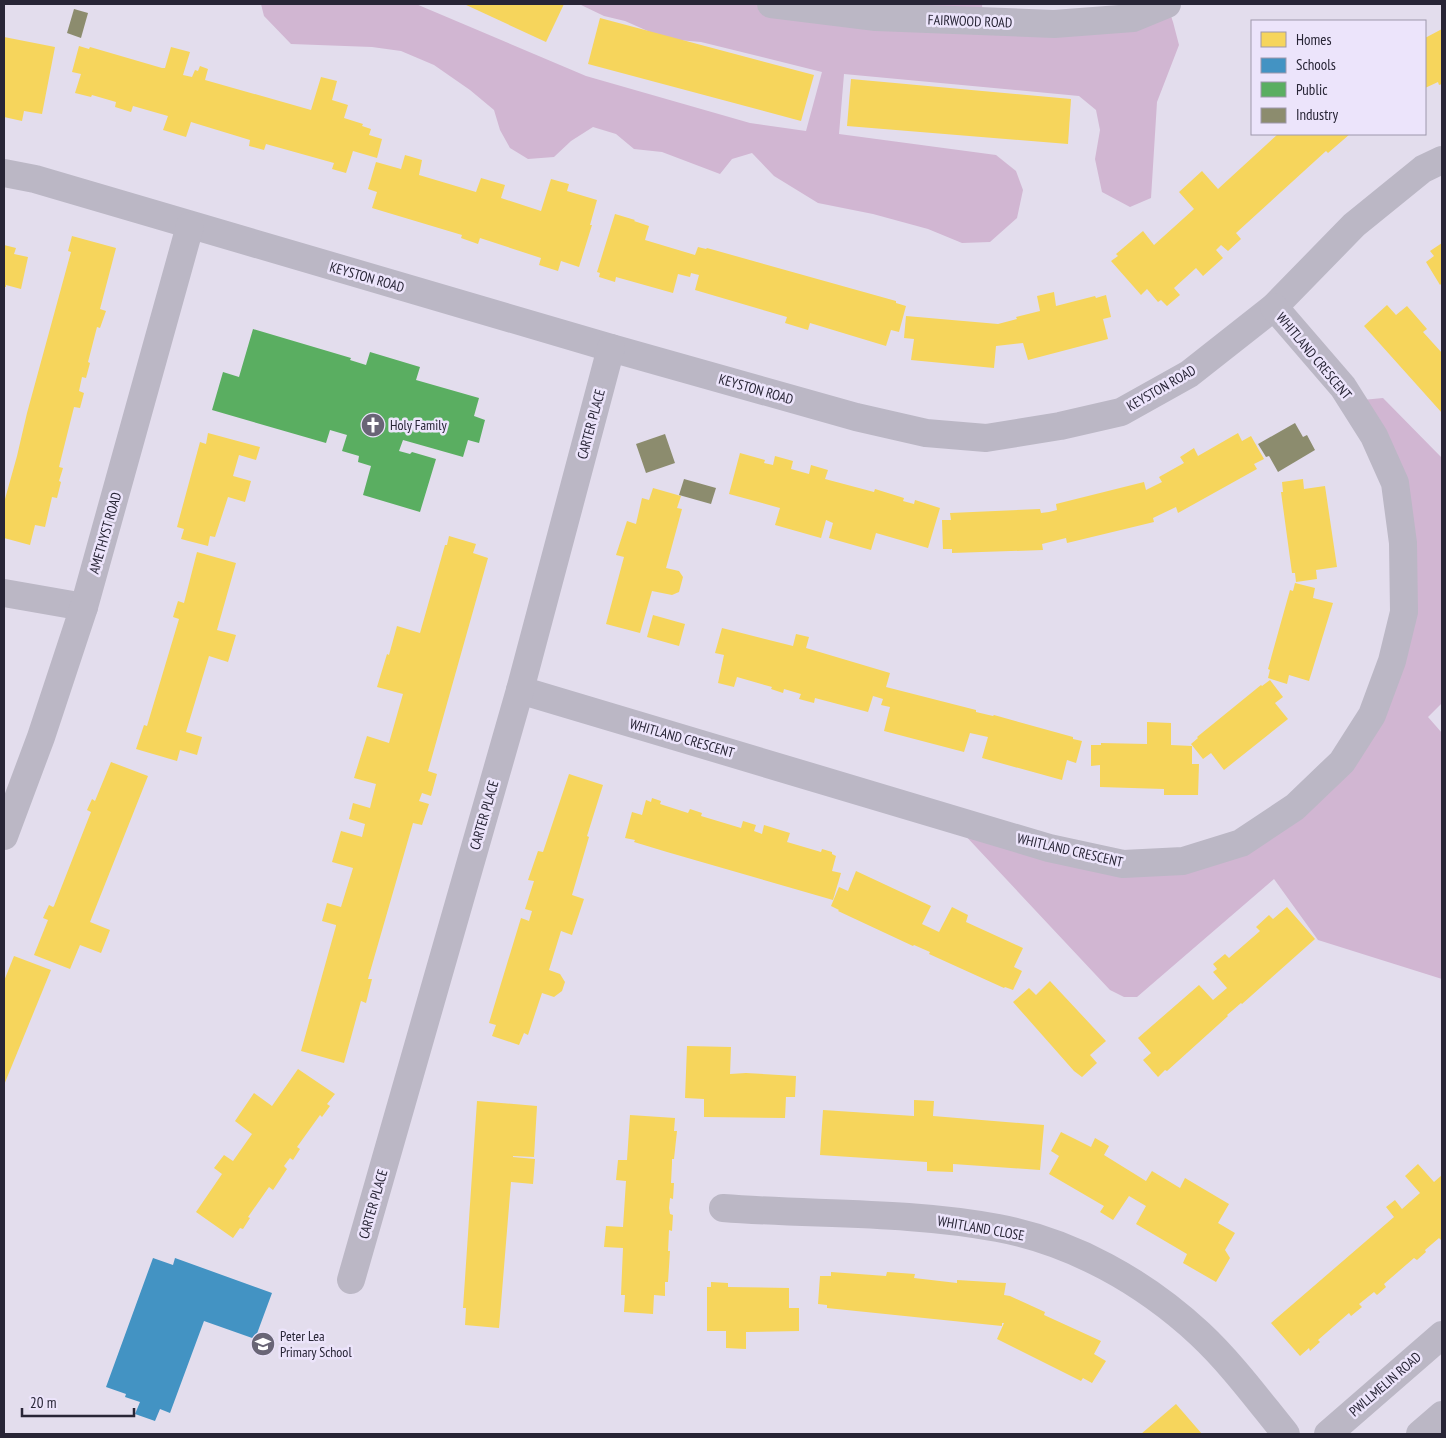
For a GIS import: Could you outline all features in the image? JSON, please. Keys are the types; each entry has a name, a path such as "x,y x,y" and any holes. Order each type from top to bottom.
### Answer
{"street":[{"name":"FAIRWOOD ROAD","path":"771,4 876,17 1054,24 1133,18 1167,4"},
{"name":"KEYSTON ROAD","path":"4,172 35,179 190,226 856,418 926,433 986,438 1060,426 1121,412 1189,374 1274,307 1354,225 1423,169 1442,160"},
{"name":"AMETHYST ROAD","path":"4,836 41,737 84,607 190,226"},
{"name":"WHITLAND CRESCENT","path":"520,690 1049,848 1123,864 1182,861 1240,843 1295,807 1342,762 1372,715 1392,661 1404,612 1403,543 1394,483 1374,436 1343,387 1274,307"},
{"name":"CARTER PLACE","path":"351,1280 520,690 611,348"},
{"path":"4,593 84,607"},
{"name":"WHITLAND CLOSE","path":"723,1208 922,1218 999,1228 1057,1246 1100,1263 1156,1298 1200,1335 1241,1379 1286,1434"},
{"name":"PWLLMELIN ROAD","path":"1328,1434 1442,1335"},
{"path":"1420,1434 1442,1415"}],"shaded area":[{"path":"261,4 416,4 586,76 750,123 806,131 822,72 701,42 666,39 625,21 604,16 579,4 982,4 983,22 1167,4 1179,45 1157,102 1151,198 1130,207 1102,192 1095,159 1100,130 1096,110 1079,96 844,74 839,134 996,155 1016,171 1023,190 1017,218 990,242 962,243 928,229 873,214 818,203 774,176 752,153 732,159 720,174 662,152 634,149 616,134 593,127 571,141 554,157 528,159 510,148 500,130 494,110 470,90 434,65 401,51 372,47 291,44 264,16"},
{"path":"1383,398 1442,458 1442,703 1428,717 1442,733 1442,979 1318,940 1274,879 1137,997 1124,997 1110,990 947,816 1123,864 1240,843 1372,715 1403,543 1352,401"}],"building: Homes":[{"path":"464,4 564,4 546,42"},
{"path":"600,18 814,75 801,121 588,64"},
{"path":"1442,29 1442,84 1439,85 1438,82 1426,88 1426,37"},
{"path":"4,37 55,47 42,114 24,111 22,121 4,117"},
{"path":"79,46 89,49 90,47 162,68 165,68 171,47 190,52 183,75 192,77 195,70 198,71 200,66 208,69 205,80 311,110 321,77 337,81 332,100 348,105 344,118 363,124 362,126 371,129 369,135 382,139 377,158 353,151 346,173 332,169 334,163 266,144 264,150 249,146 250,140 191,122 186,137 163,130 168,116 133,106 131,112 115,107 116,102 92,95 91,97 75,93 81,74 72,72"},
{"path":"851,79 1071,99 1068,144 847,126"},
{"path":"1277,135 1349,135 1328,153 1326,151 1236,233 1241,239 1228,251 1221,245 1216,250 1223,258 1203,276 1196,268 1174,288 1180,295 1167,306 1161,300 1158,302 1147,289 1141,295 1111,261 1118,256 1116,254 1143,231 1154,245 1194,209 1179,192 1202,171 1218,189"},
{"path":"405,155 422,160 419,175 476,192 481,178 505,185 501,198 541,211 551,179 569,184 567,191 597,200 590,225 592,225 579,267 561,261 558,271 539,265 541,258 480,238 478,244 461,238 462,235 372,208 377,192 368,189 376,162 401,169"},
{"path":"615,214 649,226 645,240 695,255 698,247 707,248 896,301 896,303 906,306 899,332 891,330 886,346 810,323 808,330 785,323 787,317 695,290 699,275 691,273 690,277 678,274 673,293 616,277 615,282 599,277 600,273 597,272"},
{"path":"72,236 116,248 100,309 106,311 100,328 97,327 86,378 82,377 79,391 84,393 80,408 74,407 59,467 63,468 57,498 52,497 45,527 35,525 30,545 4,538 4,498 17,456 71,252 68,251"},
{"path":"1442,243 1442,283 1440,285 1426,262 1434,256 1430,251"},
{"path":"4,245 16,248 14,254 28,257 21,289 6,285 4,287"},
{"path":"1054,292 1056,306 1106,295 1111,317 1103,319 1108,339 1028,360 1023,343 996,346 994,368 911,360 914,339 904,338 906,316 998,324 1040,311 1037,296"},
{"path":"1387,305 1396,315 1407,306 1427,329 1423,332 1442,353 1442,413 1364,326"},
{"path":"208,433 260,447 256,460 239,455 233,476 251,481 245,502 228,497 215,537 210,536 208,546 181,539 184,529 177,527 200,442 206,444"},
{"path":"1238,433 1242,441 1251,436 1264,459 1254,464 1257,469 1178,513 1176,507 1153,518 1154,522 1067,543 1066,538 1042,544 1043,550 952,553 952,549 943,549 942,520 951,520 950,513 1040,509 1041,513 1057,510 1056,504 1144,482 1146,490 1162,482 1159,477 1184,463 1180,457 1194,448 1198,456"},
{"path":"740,453 765,460 764,463 773,465 775,456 793,461 791,469 809,474 811,465 828,470 825,479 874,492 875,489 904,498 903,501 914,504 915,500 940,508 928,548 876,533 871,550 829,538 833,523 826,520 821,538 775,525 780,508 729,494"},
{"path":"1303,479 1304,489 1325,486 1337,567 1316,570 1317,579 1296,582 1295,573 1292,573 1281,492 1283,492 1282,482"},
{"path":"653,488 681,496 677,508 682,509 666,568 679,571 683,577 679,592 672,595 652,591 640,633 606,624 624,557 616,555 627,521 636,524 642,498 649,500"},
{"path":"449,536 476,544 473,553 488,558 428,771 437,774 431,796 422,793 419,801 429,804 422,825 413,823 368,979 372,979 366,1003 361,1001 344,1063 301,1051 336,926 322,921 327,903 341,907 353,868 332,862 341,831 362,837 365,824 349,819 353,803 370,808 376,784 354,778 367,736 389,743 403,694 377,687 397,626 420,633"},
{"path":"197,552 236,563 217,630 236,635 228,662 209,656 186,732 202,737 197,755 180,750 177,761 136,749 144,725 147,726 179,619 173,617 178,601 184,603"},
{"path":"1295,583 1315,588 1313,598 1333,603 1309,681 1289,675 1287,684 1268,678 1270,670 1268,669 1290,590 1293,591"},
{"path":"653,615 685,624 679,646 647,637"},
{"path":"722,628 793,646 796,634 809,637 806,648 890,673 886,687 1073,737 1073,739 1082,741 1076,763 1067,760 1062,780 982,758 988,737 970,733 964,752 884,731 890,707 881,705 883,699 873,696 868,712 815,698 814,703 799,699 801,694 784,689 783,693 771,689 772,687 737,677 734,687 718,683 724,655 715,653"},
{"path":"1270,680 1283,697 1275,703 1288,719 1224,770 1211,753 1203,759 1191,744 1261,685"},
{"path":"1147,722 1171,723 1171,745 1192,746 1192,764 1199,764 1198,795 1164,795 1164,789 1100,787 1100,765 1091,766 1091,745 1101,745 1101,743 1147,744"},
{"path":"111,762 148,776 90,922 110,930 101,953 80,945 70,969 34,955 48,920 43,918 49,905 54,906 91,812 87,810 92,799 95,801"},
{"path":"569,774 603,785 587,836 589,837 572,895 584,899 572,935 561,931 549,970 560,974 565,982 562,991 554,997 542,993 528,1035 524,1033 519,1045 492,1036 496,1025 489,1023 521,918 529,921 532,911 525,909 534,881 528,880 538,851 543,852"},
{"path":"652,798 661,801 660,804 688,813 690,809 702,813 701,816 741,828 743,821 756,825 754,831 762,834 764,825 790,833 787,842 821,852 822,849 832,852 836,856 832,871 841,873 833,900 625,838 632,812 642,815 646,800 651,802"},
{"path":"856,871 931,906 922,924 939,932 952,907 968,915 966,922 1023,948 1014,967 1022,971 1013,990 1004,988 929,954 930,952 913,946 831,906 839,887 848,891"},
{"path":"1287,907 1315,939 1158,1077 1143,1060 1151,1053 1138,1038 1199,985 1213,1000 1227,988 1213,972 1217,969 1213,964 1225,954 1229,958 1260,931 1256,927 1269,915 1273,919"},
{"path":"14,956 51,970 4,1085 4,981"},
{"path":"1050,981 1106,1041 1090,1055 1097,1063 1082,1077 1074,1071 1013,1002 1029,988 1036,995"},
{"path":"687,1046 731,1047 730,1074 796,1076 795,1097 786,1097 785,1118 704,1117 704,1099 685,1098"},
{"path":"298,1069 335,1094 327,1104 330,1106 322,1117 320,1115 297,1147 300,1149 293,1160 290,1158 284,1166 287,1169 273,1190 269,1187 248,1217 250,1218 243,1229 240,1228 233,1238 196,1212 222,1174 214,1168 224,1155 233,1161 252,1134 235,1121 254,1093 272,1106"},
{"path":"914,1100 934,1101 933,1116 1044,1125 1040,1170 953,1164 953,1172 927,1171 927,1162 820,1155 823,1110 914,1116"},
{"path":"477,1101 537,1106 534,1157 513,1156 535,1159 533,1184 511,1182 499,1328 465,1325 466,1308 463,1308"},
{"path":"630,1115 675,1118 674,1131 677,1131 674,1159 672,1159 671,1183 674,1183 673,1199 670,1198 669,1208 670,1214 673,1215 672,1231 669,1230 668,1282 665,1282 665,1296 654,1295 653,1314 624,1312 625,1295 621,1295 623,1248 604,1247 606,1226 623,1227 626,1181 616,1180 618,1160 627,1160"},
{"path":"1061,1132 1091,1147 1095,1138 1109,1146 1104,1155 1146,1181 1152,1171 1180,1188 1185,1178 1229,1204 1218,1223 1235,1233 1225,1250 1230,1258 1216,1282 1183,1263 1187,1254 1136,1224 1146,1206 1129,1196 1113,1220 1100,1212 1104,1206 1049,1174 1059,1156 1051,1151"},
{"path":"1418,1164 1434,1182 1442,1175 1442,1239 1439,1238 1417,1260 1414,1258 1384,1284 1386,1287 1377,1295 1374,1292 1359,1304 1362,1307 1351,1316 1349,1313 1318,1340 1320,1342 1310,1351 1309,1348 1300,1356 1271,1323 1394,1217 1386,1207 1395,1200 1402,1209 1420,1193 1405,1176"},
{"path":"831,1272 886,1276 887,1272 915,1274 914,1278 957,1283 957,1280 1006,1283 1004,1295 1045,1312 1044,1315 1101,1341 1094,1354 1106,1361 1092,1383 1083,1378 1081,1381 997,1339 1004,1323 1002,1323 1002,1326 827,1308 827,1305 818,1304 820,1276 831,1276"},
{"path":"711,1282 728,1283 728,1287 789,1288 789,1308 799,1308 799,1331 746,1332 746,1349 726,1348 726,1331 707,1331 707,1287 711,1287"},
{"path":"1176,1404 1202,1434 1141,1434"}],"building: Schools":[{"path":"153,1258 173,1265 175,1258 272,1293 255,1339 204,1321 170,1413 160,1409 155,1421 135,1414 140,1402 125,1397 126,1394 106,1387"}],"building: Public":[{"name":"Holy Family","path":"253,329 351,358 350,360 366,365 370,352 420,367 416,380 479,398 474,416 485,420 479,443 468,440 463,457 403,440 399,451 410,454 412,452 436,459 420,512 363,495 371,466 358,462 359,456 342,451 347,435 330,430 326,443 212,410 223,372 239,377"}],"building: Industry":[{"path":"74,9 88,13 81,38 67,33"},
{"path":"1295,423 1303,437 1307,435 1315,450 1278,472 1269,456 1266,457 1258,444"},
{"path":"665,434 675,463 646,473 636,444"},
{"path":"684,479 716,488 711,504 679,495"}],"place":[{"name":"Holy Family","path":"373,425"},
{"name":"Peter Lea Primary School","path":"263,1344"}]}
